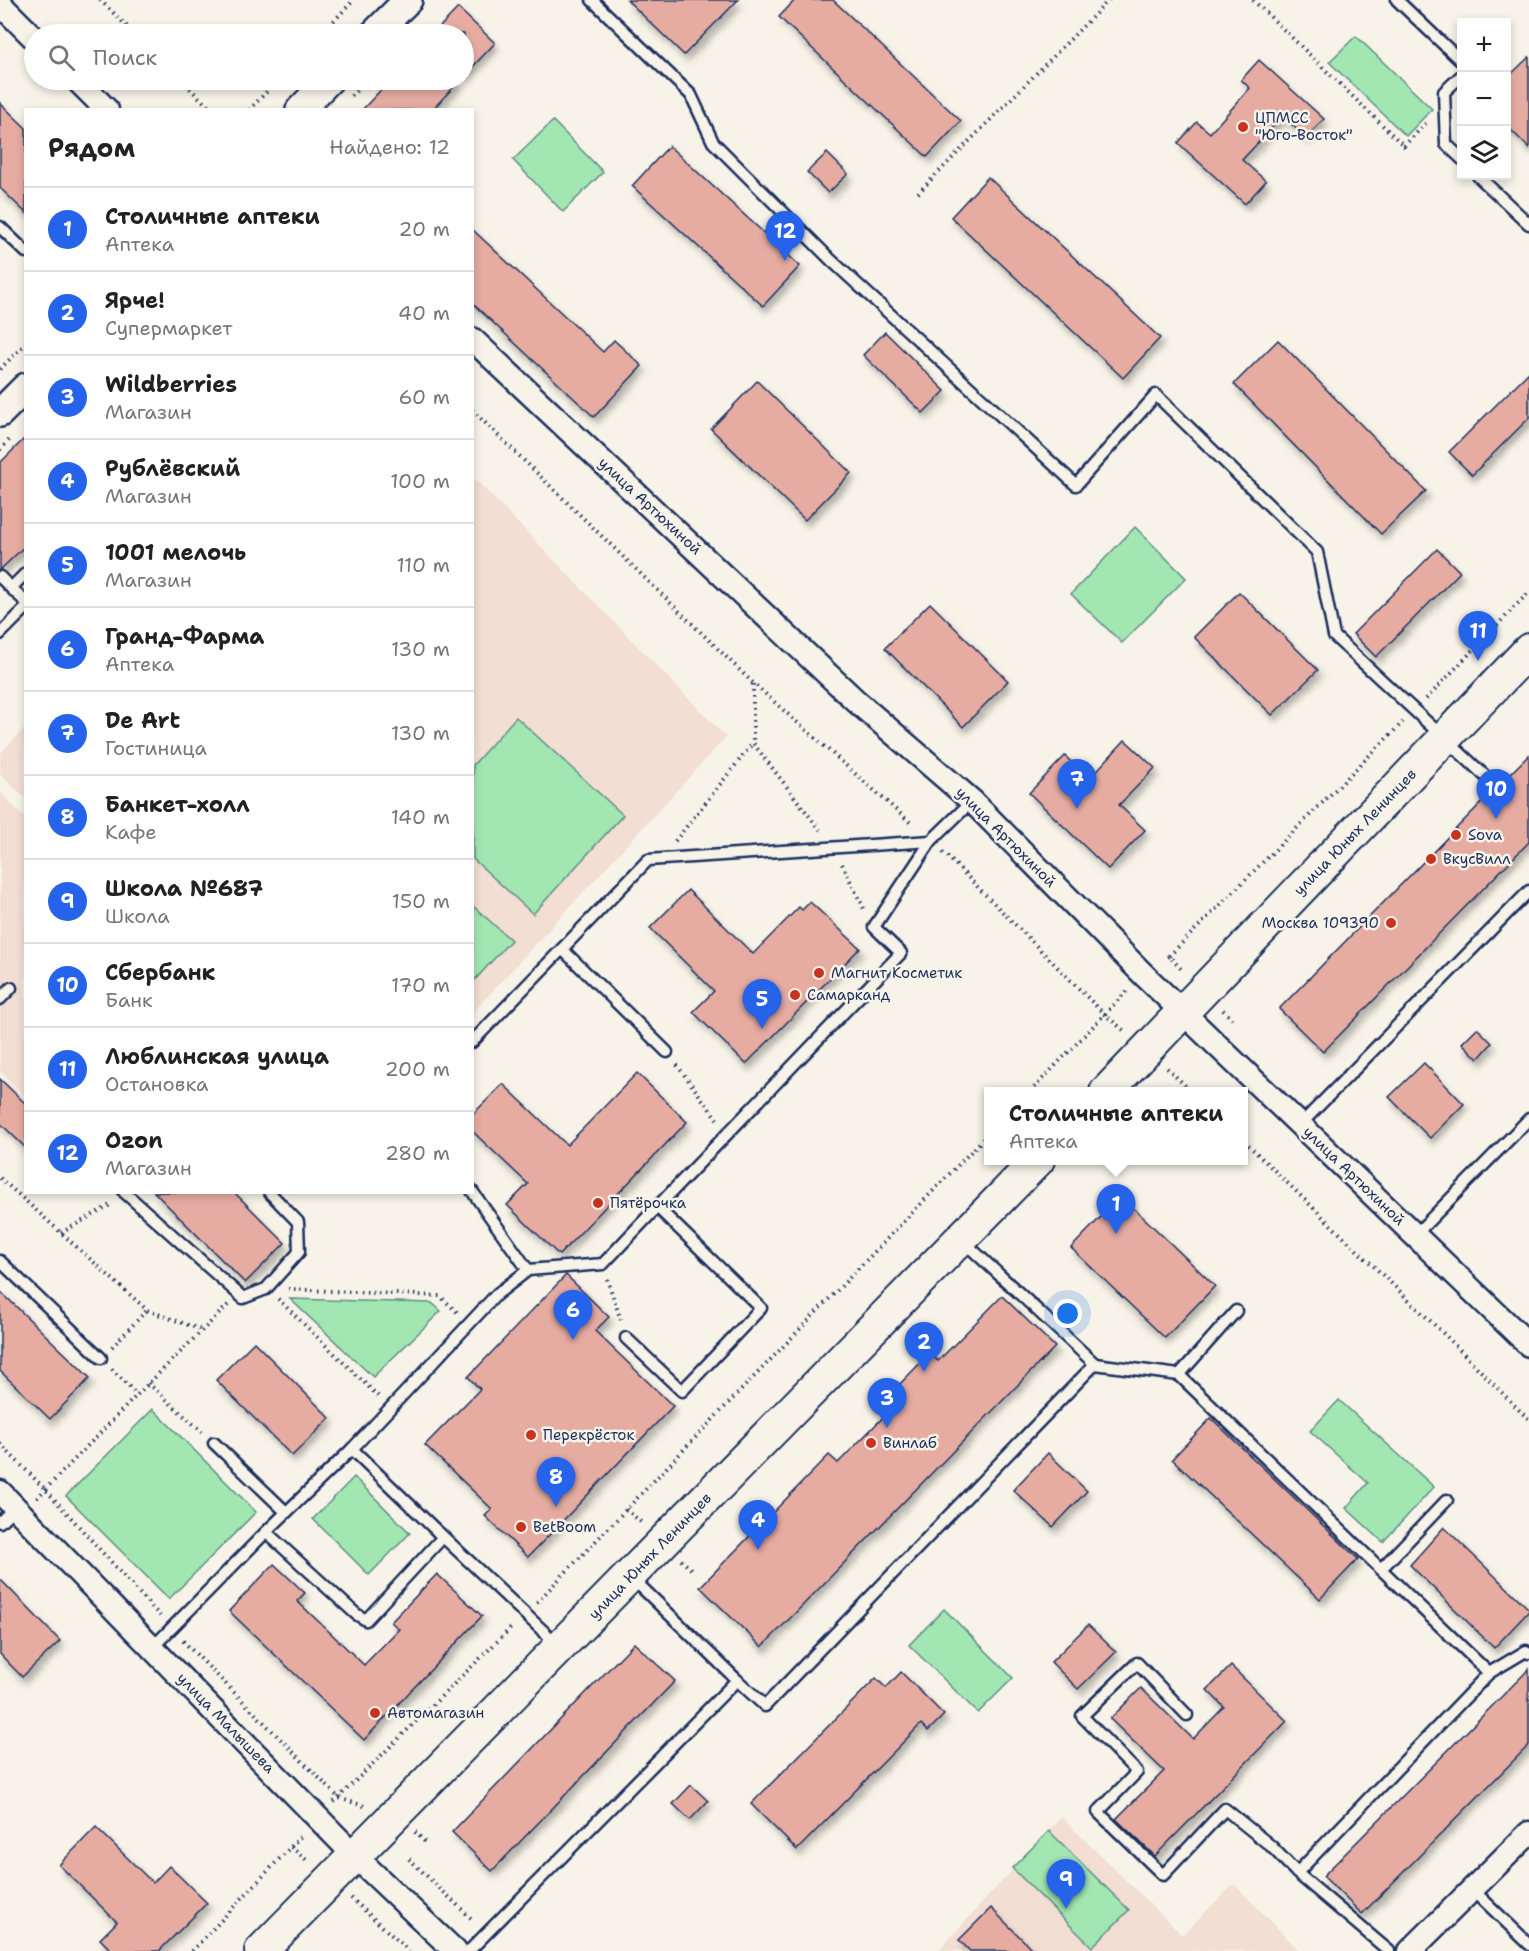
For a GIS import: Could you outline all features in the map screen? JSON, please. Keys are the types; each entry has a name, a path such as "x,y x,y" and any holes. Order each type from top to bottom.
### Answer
{"main road":[{"name":"улица Юных Ленинцев","path":"1111,1087 1529,650"},
{"name":"улица Юных Ленинцев","path":"261,1951 1034,1165"}],"street":[{"path":"384,24 408,0"},
{"path":"0,4 24,28"},
{"path":"87,90 105,108"},
{"path":"302,108 319,90"},
{"name":"улица Артюхиной","path":"474,341 856,701 972,801 1143,974 1529,1345"},
{"path":"0,413 24,389"},
{"name":"улица Малышева","path":"9,1509 153,1648 355,1856 455,1951"},
{"path":"1410,1951 1529,1833"}],"lane":[{"path":"592,0 691,95 713,142 806,235 1076,485 1156,395 1317,552 1334,636 1497,788"},
{"path":"1397,0 1457,58"},
{"path":"1457,79 1444,92 1446,144 1457,155"},
{"path":"1483,180 1529,224"},
{"path":"0,227 24,250"},
{"path":"11,588 24,575"},
{"path":"0,577 24,600"},
{"path":"0,634 24,610"},
{"path":"153,1648 286,1512 352,1449 497,1294 528,1270 603,1264 901,953 874,927 932,841 972,801"},
{"path":"474,1040 648,860 932,841"},
{"path":"1300,1125 1529,891"},
{"path":"562,949 667,1052"},
{"path":"0,999 11,988"},
{"path":"1415,1235 1529,1119"},
{"path":"125,1194 243,1298 266,1288 299,1252 298,1222 271,1194"},
{"path":"474,1194 528,1270"},
{"path":"626,1338 682,1391 761,1308 657,1207"},
{"path":"961,1239 1095,1364 1179,1375 1489,1673"},
{"path":"0,1261 101,1358"},
{"path":"1179,1375 1236,1311"},
{"path":"630,1576 765,1706 1095,1364"},
{"path":"214,1443 286,1512"},
{"path":"352,1449 560,1647"},
{"path":"1381,1569 1447,1500"},
{"path":"266,1532 356,1614 366,1620 443,1537 436,1530"},
{"path":"1297,1873 1489,1673 1526,1651 1529,1653"},
{"path":"1187,1715 1137,1663 1082,1716 1137,1772 1098,1812 1163,1875 1225,1809 1271,1846 1297,1873 1389,1951"},
{"path":"469,1951 737,1680"},
{"path":"1472,1889 1529,1944"}],"path":[{"path":"100,0 125,24"},
{"path":"331,24 354,0"},
{"path":"918,193 1109,0"},
{"path":"1253,0 1404,146 1444,104"},
{"path":"191,90 210,108"},
{"path":"251,108 268,90"},
{"path":"0,369 24,345"},
{"path":"474,412 753,683 932,841 1104,1014 1187,1087"},
{"path":"1169,956 1415,710 1529,592"},
{"path":"660,860 753,743 753,683"},
{"path":"1035,1087 1143,974"},
{"path":"667,1052 728,1133"},
{"path":"192,1951 318,1818 525,1614 984,1138"},
{"path":"1248,1146 1446,1336 1529,1420"},
{"path":"0,1178 147,1310 202,1330"},
{"path":"61,1233 125,1194"},
{"path":"603,1264 626,1338"},
{"path":"266,1288 440,1296 470,1323"},
{"path":"266,1288 390,1408"},
{"path":"9,1509 45,1490 148,1383 239,1295"},
{"path":"137,1395 101,1358 147,1310"},
{"path":"148,1383 214,1443"},
{"path":"0,1444 45,1490 171,1629 339,1798 395,1815 425,1842"},
{"path":"409,1859 487,1934"}],"shaded area":[{"path":"474,478 726,737 474,1011"},
{"path":"24,729 24,797 0,774 0,754"},
{"path":"0,792 24,817 24,1095 0,1071"},
{"path":"1061,1817 1182,1935 1234,1884 1300,1951 938,1951"}],"green space":[{"path":"1356,36 1432,109 1406,136 1329,62"},
{"path":"553,121 603,172 563,212 513,160"},
{"path":"1135,527 1186,578 1122,643 1071,594"},
{"path":"516,717 623,815 533,914 474,860 474,764"},
{"path":"474,907 511,940 474,981"},
{"path":"290,1299 432,1303 441,1311 373,1377"},
{"path":"1339,1400 1434,1487 1383,1542 1346,1508 1368,1483 1310,1431"},
{"path":"153,1409 256,1512 169,1599 66,1496"},
{"path":"354,1477 410,1533 369,1575 313,1519"},
{"path":"944,1609 1013,1678 978,1713 909,1645"},
{"path":"1049,1831 1129,1910 1092,1947 1012,1868"}],"building":[{"path":"627,0 738,0 684,55"},
{"path":"795,0 833,0 961,121 927,157 779,17"},
{"path":"458,8 495,43 474,65 474,24 443,24"},
{"path":"1529,57 1529,148 1511,130 1511,74"},
{"name":"ЦПМСС \"Юго-Восток\"","path":"1259,60 1324,119 1306,138 1283,116 1242,160 1266,181 1245,204 1178,143 1197,122 1210,133 1250,88 1241,80"},
{"path":"381,90 451,90 434,108 364,108"},
{"path":"0,103 24,126 24,211 0,188"},
{"path":"669,146 800,266 763,306 632,186"},
{"path":"827,153 848,174 828,193 807,172"},
{"path":"988,177 1160,338 1123,378 951,217"},
{"path":"474,231 603,352 614,340 642,366 594,417 474,305"},
{"path":"885,332 945,391 923,413 863,355"},
{"path":"1278,340 1426,491 1381,534 1234,384"},
{"path":"1529,372 1529,418 1472,475 1449,452"},
{"path":"757,381 851,473 805,520 711,429"},
{"path":"24,439 24,547 0,570 0,463"},
{"path":"1437,549 1460,572 1376,657 1353,634"},
{"path":"1239,592 1318,670 1272,715 1194,637"},
{"path":"930,603 1008,681 963,727 885,648"},
{"path":"1125,740 1155,768 1119,805 1145,830 1108,869 1029,793 1065,756 1089,779"},
{"path":"1529,755 1529,842 1323,1052 1279,1009 1492,792 1496,794 1502,792 1504,788 1502,782"},
{"path":"688,890 753,954 799,907 802,910 810,902 860,948 746,1064 693,1012 714,991 650,928"},
{"path":"1477,1028 1492,1043 1478,1059 1462,1043"},
{"path":"1424,1063 1464,1104 1430,1138 1389,1097"},
{"path":"637,1073 687,1122 559,1255 507,1205 528,1184 474,1133 474,1113 503,1084 567,1145"},
{"path":"0,1079 24,1102 24,1146 0,1123"},
{"path":"156,1194 236,1194 285,1243 245,1283"},
{"path":"1121,1196 1215,1286 1165,1338 1071,1248"},
{"path":"566,1275 609,1317 595,1331 673,1406 528,1557 485,1516 492,1509 425,1445 480,1389 468,1377"},
{"path":"0,1291 90,1378 50,1419 0,1371"},
{"path":"1002,1296 1055,1347 762,1647 700,1587 829,1455 838,1463 904,1396 896,1388 930,1353 938,1361"},
{"path":"254,1342 330,1418 292,1456 216,1380"},
{"path":"1211,1418 1358,1559 1320,1599 1172,1459"},
{"path":"1048,1453 1087,1491 1053,1527 1013,1490"},
{"path":"1444,1527 1529,1609 1494,1648 1410,1565"},
{"path":"274,1564 305,1593 297,1601 364,1665 399,1629 391,1622 437,1574 482,1616 364,1740 229,1611"},
{"path":"0,1579 60,1641 22,1677 0,1654"},
{"path":"1088,1625 1116,1652 1078,1689 1051,1662"},
{"path":"634,1643 675,1681 492,1871 452,1832"},
{"path":"1231,1666 1287,1721 1155,1856 1116,1819 1164,1771 1110,1719 1141,1688 1193,1739 1224,1707 1207,1690"},
{"path":"1529,1669 1529,1745 1362,1914 1323,1876"},
{"path":"901,1672 944,1715 928,1731 921,1724 797,1850 751,1804 876,1678 886,1688"},
{"path":"691,1785 708,1801 690,1820 673,1804"},
{"path":"96,1827 153,1883 169,1866 207,1903 159,1951 112,1951 100,1939 117,1922 59,1865"},
{"path":"991,1908 1034,1951 970,1951 959,1940"}],"place":[{"name":"ЦПМСС \"Юго-Восток\"","path":"1243,127"},
{"name":"Ozon","path":"785,261"},
{"name":"Люблинская улица","path":"1478,661"},
{"name":"De Art","path":"1077,809"},
{"name":"Сбербанк","path":"1496,819"},
{"name":"Sova","path":"1456,835"},
{"name":"ВкусВилл","path":"1431,859"},
{"name":"Москва 109390","path":"1391,923"},
{"name":"Магнит Косметик","path":"819,973"},
{"name":"Самарканд","path":"795,995"},
{"name":"1001 мелочь","path":"762,1029"},
{"name":"Пятёрочка","path":"598,1203"},
{"name":"Столичные аптеки","path":"1116,1234"},
{"name":"Гранд-Фарма","path":"573,1340"},
{"name":"Ярче!","path":"924,1372"},
{"name":"Wildberries","path":"887,1428"},
{"name":"Перекрёсток","path":"531,1435"},
{"name":"Винлаб","path":"871,1443"},
{"name":"Банкет-холл","path":"556,1507"},
{"name":"BetBoom","path":"521,1527"},
{"name":"Рублёвский","path":"758,1550"},
{"name":"Автомагазин","path":"375,1713"},
{"name":"Школа №687","path":"1066,1909"}]}
